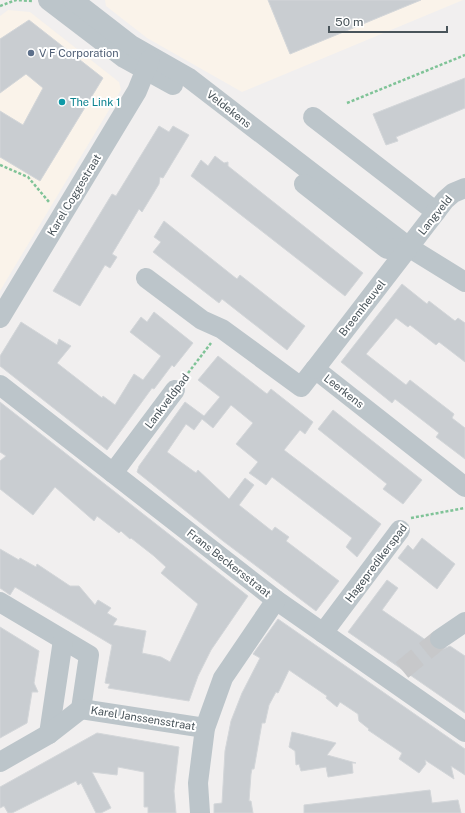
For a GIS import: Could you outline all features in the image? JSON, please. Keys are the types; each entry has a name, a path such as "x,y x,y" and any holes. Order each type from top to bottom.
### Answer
{"street":[{"path":"73,0 131,45 148,63"},
{"path":"43,1 124,58 148,63"},
{"name":"Veldekens","path":"148,63 182,90 299,171 387,249 410,248"},
{"name":"Karel Coggestraat","path":"0,318 137,91 148,63"},
{"path":"313,117 436,212"},
{"name":"Langveld","path":"410,248 445,200 453,193 465,188"},
{"path":"410,248 465,282"},
{"name":"Breemheuvel","path":"315,369 410,248"},
{"name":"Leerkens","path":"146,278 202,320 222,329 301,387 315,369 465,487"},
{"name":"Frans Beckersstraat","path":"0,385 276,600 323,633 398,677 465,732"},
{"name":"Lankveldpad","path":"113,473 174,390"},
{"name":"Hagepredikerspad","path":"323,633 400,530"},
{"path":"200,813 198,783 205,728 223,678 276,600"},
{"path":"0,602 89,656 81,709 49,734 0,762"},
{"path":"440,639 465,622"},
{"path":"49,734 63,640"},
{"name":"Karel Janssensstraat","path":"81,709 205,728"}],"path":[{"path":"1,5 16,0 43,1"},
{"path":"347,103 465,55"},
{"path":"0,165 28,177 61,217"},
{"name":"Lankveldpad","path":"174,390 222,329"},
{"name":"Hagepredikerspad","path":"400,530 410,518 465,508"}],"shaded area":[{"path":"105,0 463,0 242,92 147,38 106,6"},
{"path":"8,10 30,12 119,82 121,90 0,291 0,16"}],"building":[{"path":"268,0 421,0 290,54"},
{"name":"The Link 1","path":"29,20 103,78 40,181 0,157 0,111 23,125 43,88 26,74 0,93 0,39"},
{"path":"465,78 465,108 396,137 398,141 386,145 373,114"},
{"path":"159,126 169,132 173,126 189,135 163,178 160,177 159,184 142,212 139,209 112,254 117,257 110,268 105,265 80,306 53,291 112,194 116,196"},
{"path":"215,156 224,163 228,162 228,166 363,273 345,296 191,176 201,160 208,166"},
{"path":"164,221 237,279 240,275 305,326 287,350 222,299 219,303 153,252 161,242 154,237"},
{"path":"402,284 427,304 429,301 455,321 458,318 465,323 465,362 439,342 436,345 410,325 408,327 396,318 366,354 406,385 410,380 454,414 452,418 465,428 465,459 436,437 439,433 395,399 392,403 341,362"},
{"path":"154,312 193,343 174,367 172,365 154,389 152,388 107,450 0,366 0,356 21,322 57,345 59,339 71,346 57,363 102,398 103,396 115,405 134,374 143,380 161,356 130,332 141,317 147,322"},
{"path":"218,356 267,394 271,389 313,422 305,434 300,430 284,450 381,524 357,557 346,547 352,538 272,477 266,485 249,473 258,462 236,444 253,423 231,405 213,428 202,419 194,430 186,424 167,452 196,473 198,470 229,499 245,478 254,485 239,505 272,531 275,527 289,537 286,541 339,581 316,611 223,541 137,472 139,466 185,402 204,416 220,397 198,380"},
{"path":"0,402 248,596 211,650 198,676 189,701 108,688 110,684 105,683 112,645 15,587 10,595 0,588 0,549 19,560 20,558 36,567 37,564 70,586 79,586 95,605 98,600 111,608 107,613 117,619 113,625 146,631 142,653 161,657 170,662 198,604 161,573 166,567 154,556 131,538 130,539 121,531 119,533 97,516 94,521 55,487 33,515 0,489 0,461 6,456 0,452"},
{"path":"333,410 422,480 403,504 383,489 387,484 318,429"},
{"path":"422,538 455,564 437,589 398,558 408,545 413,550"},
{"path":"387,580 398,588 382,610 430,643 435,649 441,650 450,646 465,656 465,713 348,632"},
{"path":"278,619 465,749 465,775 451,766 454,779 425,760 426,764 419,773 399,759 402,753 368,730 369,729 359,721 358,714 340,702 337,707 326,698 327,696 289,670 278,693 276,692 269,705 265,723 262,723 254,769 252,769 251,774 249,801 251,801 253,813 214,813 214,804 222,803 225,751 231,721 242,693 260,658 253,654"},
{"path":"0,627 39,651 34,683 38,692 32,692 27,723 0,738"},
{"path":"292,732 336,743 327,755 356,763 352,763 353,773 328,777 326,767 301,771 299,764 296,765 295,751 289,747"},
{"path":"97,733 179,747 174,791 176,813 148,813 148,807 144,807 144,772 118,767 117,775 92,772 111,808 101,813 96,813 81,783 78,785 76,781 12,813 8,813 4,806 0,808 0,787"},
{"path":"430,790 432,803 458,800 461,813 304,813 304,805"}],"tunnel":[{"path":"402,670 440,639"}],"place":[{"name":"V F Corporation","path":"31,53"},
{"name":"The Link 1","path":"62,102"}]}
